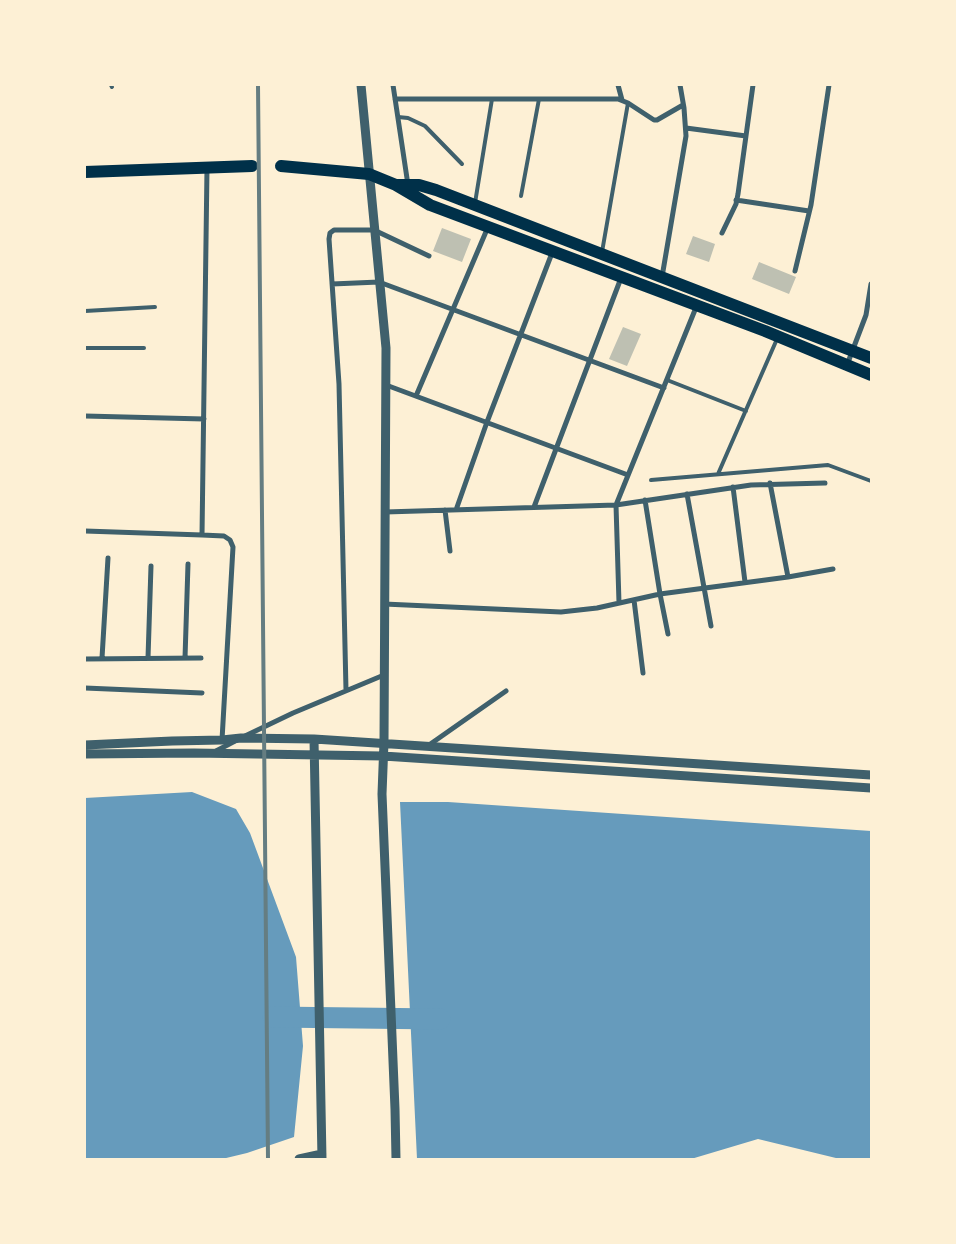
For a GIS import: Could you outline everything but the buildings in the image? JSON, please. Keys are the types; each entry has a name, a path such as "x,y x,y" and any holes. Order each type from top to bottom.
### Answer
{"highway":[{"path":"85,172 252,166"},
{"path":"282,166 369,174 402,185 430,205 553,251 622,276 700,299 871,358"},
{"path":"402,185 419,185 436,190 662,278 700,299 778,336 871,375"}],"street":[{"path":"361,85 386,348 384,742 382,794 396,1159"},
{"path":"393,85 398,118 402,185"},
{"path":"618,85 625,102"},
{"path":"662,278 682,166 686,128 680,85"},
{"path":"722,233 736,200 753,85"},
{"path":"796,270 810,211 828,85"},
{"path":"395,99 607,98 625,102 654,120 683,104"},
{"path":"686,128 746,136"},
{"path":"202,535 207,168"},
{"path":"736,200 810,211"},
{"path":"416,396 488,227"},
{"path":"346,690 339,384 330,233 334,230 374,230 429,256"},
{"path":"456,510 487,422 553,251"},
{"path":"534,507 622,276"},
{"path":"332,284 379,282 664,388"},
{"path":"847,365 866,315 871,284"},
{"path":"619,604 616,505 700,299"},
{"path":"386,385 628,474"},
{"path":"85,416 204,419"},
{"path":"385,512 616,505 770,483 825,483"},
{"path":"770,483 788,577"},
{"path":"733,487 745,582"},
{"path":"687,494 711,626"},
{"path":"645,500 668,634"},
{"path":"445,510 450,551"},
{"path":"85,531 224,536 230,540 233,548 222,740"},
{"path":"102,658 108,558"},
{"path":"185,658 188,564"},
{"path":"148,658 151,566"},
{"path":"384,604 561,612 597,608 660,594 833,570"},
{"path":"634,600 643,673"},
{"path":"85,659 201,658"},
{"path":"213,753 293,713 384,675"},
{"path":"85,688 202,693"},
{"path":"429,745 506,691"},
{"path":"85,745 241,738 314,739 384,742 871,775"},
{"path":"299,1159 322,1156 314,739"},
{"path":"85,754 213,753 383,756 871,788"},
{"path":"659,761 659,774"}],"lane":[{"path":"475,205 492,99"},
{"path":"521,196 538,99"},
{"path":"601,254 625,102"},
{"path":"398,118 408,118 425,126 462,164"},
{"path":"85,311 154,307"},
{"path":"718,474 778,336"},
{"path":"85,348 144,348"},
{"path":"667,380 746,411"},
{"path":"651,480 828,465 871,481"}],"water":[{"path":"192,792 236,809 250,833 296,957 303,1046 294,1137 247,1153 222,1159 85,1159 85,798"},
{"path":"400,802 448,802 871,831 871,1159 840,1159 758,1139 691,1159 417,1159"}],"waterway":[{"path":"273,1017 440,1019"}],"railway":[{"path":"258,85 268,1159"}]}
